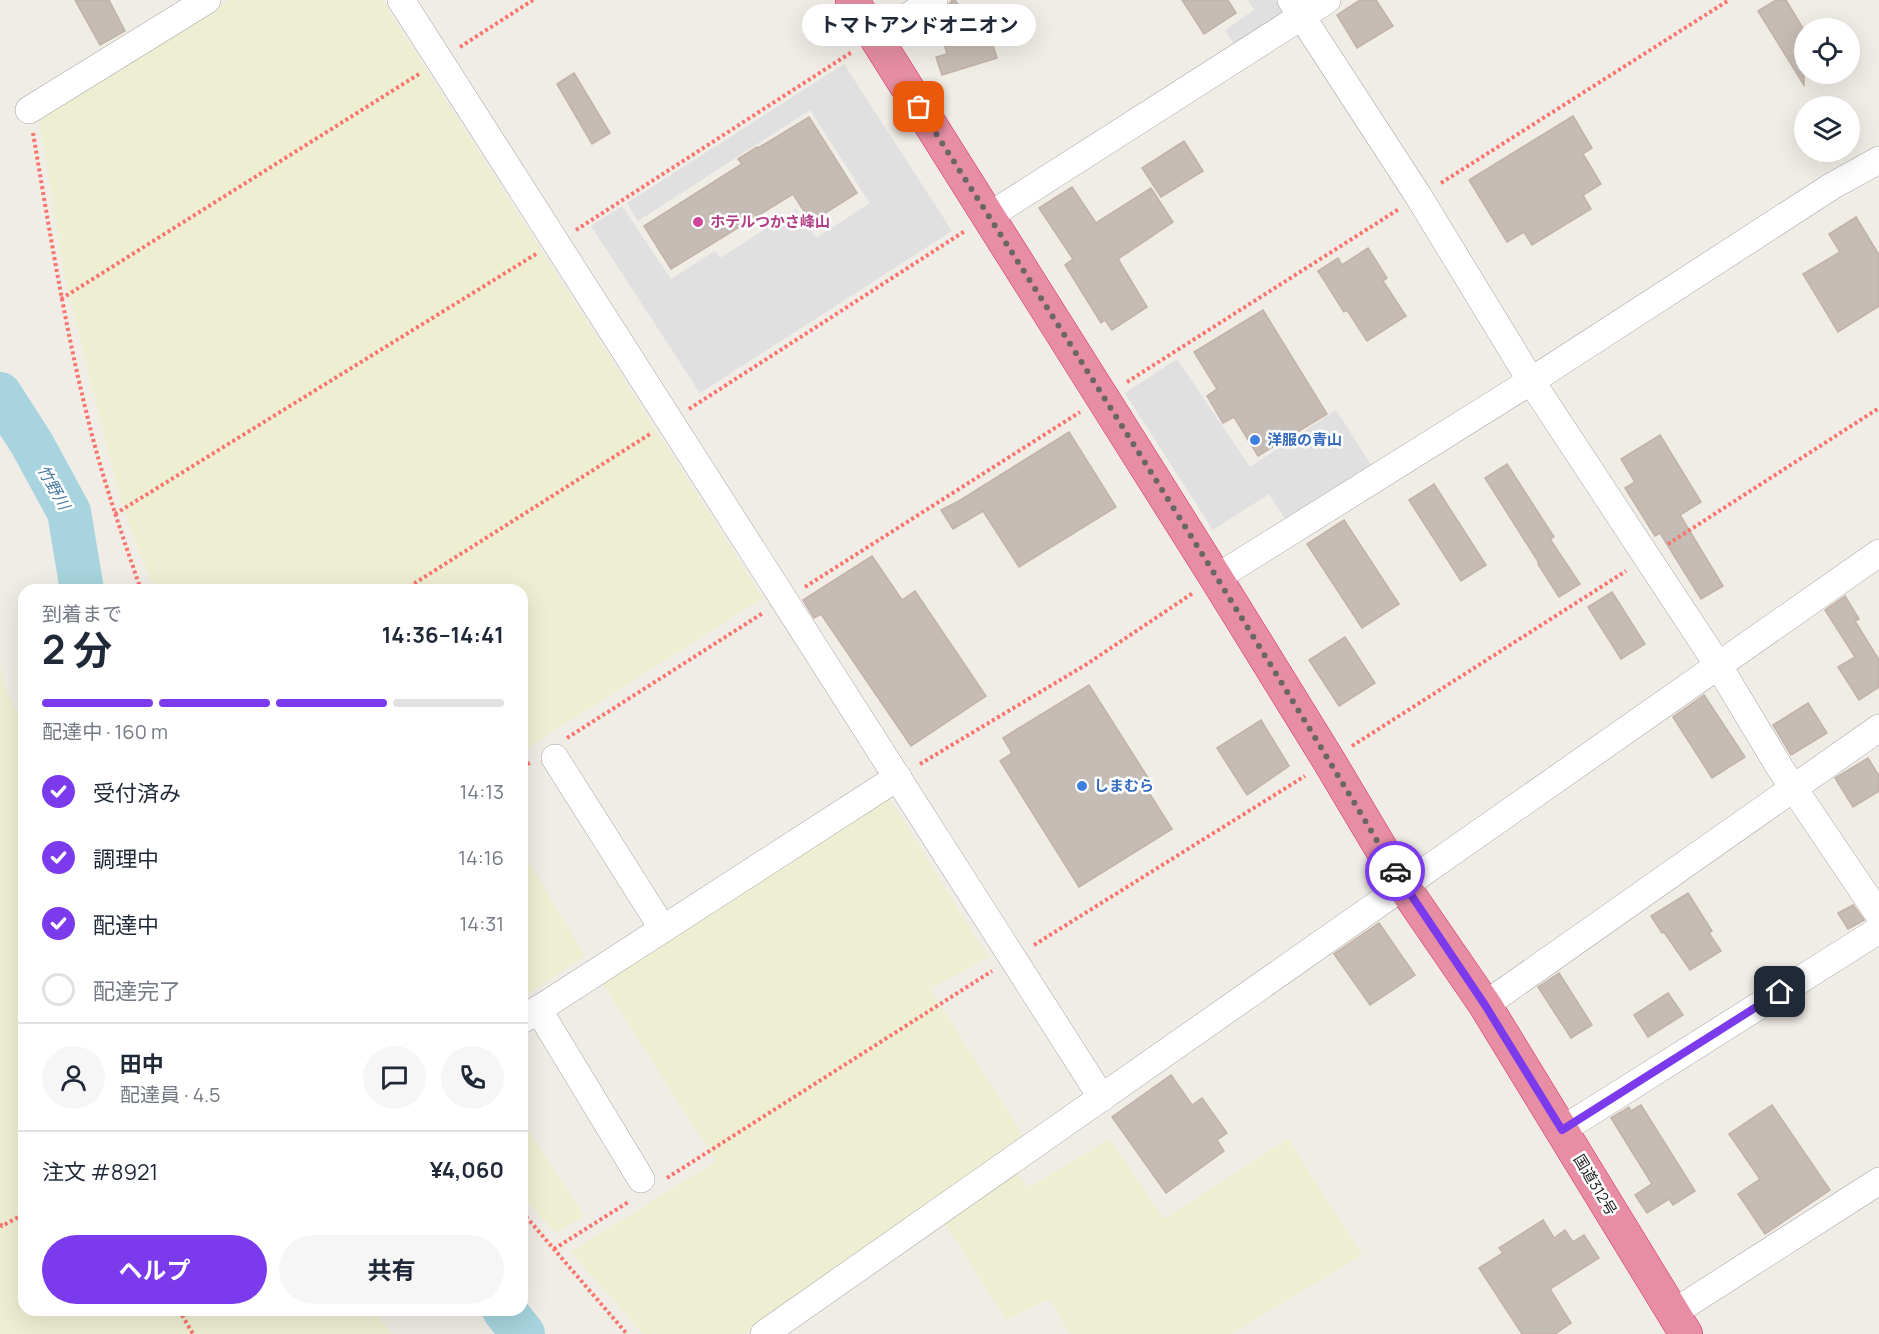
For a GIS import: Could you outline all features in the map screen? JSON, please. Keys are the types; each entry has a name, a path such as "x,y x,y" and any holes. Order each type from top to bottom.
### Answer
{"highway":[{"name":"国道312号","path":"852,0 1216,578 1404,886 1485,1005 1679,1323"}],"street":[{"path":"29,110 207,0"},
{"path":"401,0 1102,1098"},
{"path":"875,37 934,0"},
{"path":"989,216 1296,8 1327,0"},
{"path":"1296,8 1419,197 1531,381 1718,665 1793,788 1879,915"},
{"path":"1216,578 1531,381 1832,186 1879,160"},
{"path":"764,1334 1879,553"},
{"path":"1485,1005 1879,728"},
{"path":"550,753 663,929"},
{"path":"646,1186 530,1014 898,777"},
{"path":"1562,1130 1879,930"},
{"path":"1679,1323 1879,1181"}],"path":[{"path":"61,299 533,0"},
{"path":"115,514 556,242 875,37"},
{"path":"29,110 61,299 87,416 115,514 139,584"},
{"path":"413,584 989,216"},
{"path":"528,764 550,753 784,600 1103,397"},
{"path":"554,1250 646,1186 1329,760 1879,408"},
{"path":"898,777 1087,664 1216,578"},
{"path":"0,1224 2,1226 18,1217"},
{"path":"528,1219 627,1334"},
{"path":"182,1316 193,1334"}],"green space":[{"path":"230,0 382,0 763,598 528,747 528,584 152,584 120,499 64,275 39,118"},
{"path":"0,659 5,686 18,715 18,1316 378,1316 392,1334 0,1334"},
{"path":"888,796 988,957 930,989 1023,1135 1002,1150 1028,1188 1110,1139 1164,1219 1288,1139 1362,1255 1231,1334 1070,1334 1049,1299 1006,1320 931,1201 744,1334 643,1334 571,1252 716,1161 601,981"},
{"path":"528,861 585,956 528,994"},
{"path":"528,1130 584,1216 555,1233 528,1202"}],"shaded area":[{"path":"1248,0 1276,0 1287,18 1238,51 1225,30 1254,10"},
{"path":"844,64 952,231 700,393 591,226 622,206 671,279 715,251 720,258 796,209 816,238 870,203 810,110 638,221 627,203"},
{"path":"1177,359 1250,467 1336,410 1375,471 1287,522 1269,494 1213,530 1125,393"}],"building":[{"path":"75,0 109,0 125,31 100,45"},
{"path":"952,0 955,0 972,25 975,24 981,45 992,42 997,58 942,75 936,57 947,54 939,27 933,19 943,13"},
{"path":"1182,0 1228,0 1236,13 1204,34"},
{"path":"1360,0 1376,0 1393,26 1357,48 1337,15"},
{"path":"1776,0 1786,0 1797,18 1794,18 1794,69 1758,11"},
{"path":"574,73 610,133 592,144 557,84"},
{"path":"1573,116 1592,148 1583,154 1601,184 1583,195 1591,209 1532,245 1524,232 1507,242 1469,180"},
{"path":"809,117 857,193 811,222 793,194 671,269 644,226 742,164 738,159"},
{"path":"1184,141 1203,171 1161,197 1142,168"},
{"path":"1072,187 1096,223 1151,188 1173,222 1118,259 1147,307 1112,330 1105,320 1101,323 1065,265 1073,259 1039,208"},
{"path":"1856,217 1879,255 1879,306 1838,332 1803,274 1840,252 1829,234"},
{"path":"1368,248 1387,278 1383,281 1406,316 1367,341 1347,310 1344,312 1318,271 1338,258 1342,265"},
{"path":"1263,310 1327,414 1258,456 1234,417 1223,423 1207,396 1217,389 1194,352"},
{"path":"1069,432 1116,507 1019,567 983,511 953,529 941,510"},
{"path":"1660,435 1701,502 1680,515 1723,586 1701,599 1660,533 1655,536 1625,488 1635,482 1621,459"},
{"path":"1507,464 1554,537 1550,539 1580,584 1559,597 1485,478"},
{"path":"1434,484 1486,565 1461,581 1409,500"},
{"path":"1344,520 1399,604 1362,628 1307,544"},
{"path":"872,556 902,600 915,591 986,696 911,746 821,614 814,618 803,600"},
{"path":"1612,592 1645,644 1621,659 1588,607"},
{"path":"1845,596 1859,619 1855,621 1879,660 1879,687 1859,700 1838,667 1855,657 1825,610"},
{"path":"1345,637 1375,683 1339,706 1309,660"},
{"name":"しまむら","path":"1089,685 1152,784 1146,788 1172,829 1079,887 1000,761 1012,753 1003,738"},
{"path":"1704,695 1745,757 1712,778 1673,717"},
{"path":"1808,703 1827,733 1791,755 1773,725"},
{"path":"1261,720 1289,766 1247,795 1217,748"},
{"path":"1868,758 1879,776 1879,791 1853,807 1835,778"},
{"path":"1688,893 1712,931 1709,933 1721,951 1690,970 1651,916"},
{"path":"1853,905 1864,920 1848,929 1838,913"},
{"path":"1379,923 1415,975 1370,1005 1334,954"},
{"path":"1559,973 1592,1025 1571,1038 1538,987"},
{"path":"1668,993 1683,1015 1648,1037 1634,1015"},
{"path":"1171,1075 1192,1105 1202,1098 1227,1133 1217,1140 1224,1151 1166,1193 1112,1117"},
{"path":"1641,1105 1695,1191 1673,1205 1669,1199 1647,1213 1635,1195 1652,1184 1611,1118 1629,1107 1631,1111"},
{"path":"1772,1105 1830,1190 1765,1234 1738,1194 1760,1179 1729,1134"},
{"path":"1543,1220 1554,1238 1565,1230 1573,1242 1584,1235 1599,1258 1550,1289 1571,1323 1555,1334 1522,1334 1479,1268 1503,1253 1499,1248"}],"waterway":[{"name":"竹野川","path":"0,394 32,444 69,512 81,584"},
{"name":"竹野川","path":"509,1316 523,1334"}],"way so far":[{"path":"919,107 1229,598 1395,871"}],"place":[{"name":"トマトアンドオニオン","path":"919,107"},
{"name":"ホテルつかさ峰山","path":"698,222"},
{"name":"洋服の青山","path":"1255,440"},
{"name":"しまむら","path":"1082,786"}],"route":[{"path":"1395,871 1485,1005 1562,1130 1780,992"}]}
